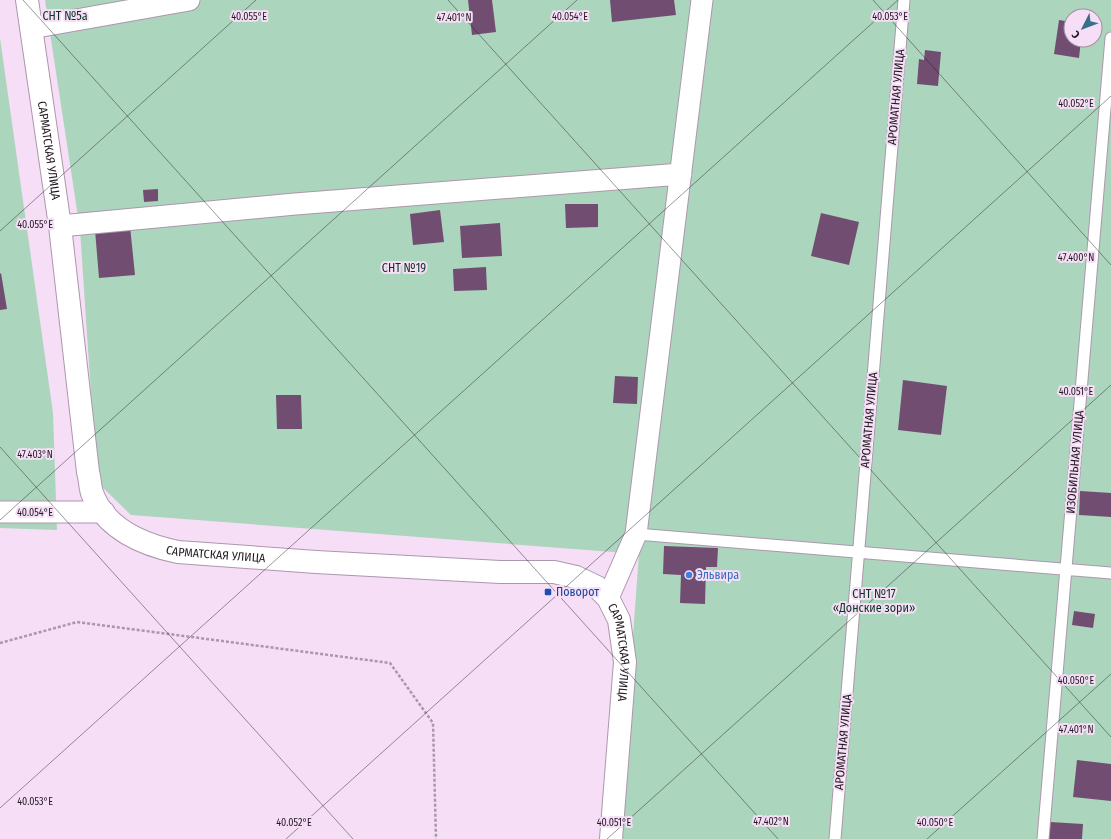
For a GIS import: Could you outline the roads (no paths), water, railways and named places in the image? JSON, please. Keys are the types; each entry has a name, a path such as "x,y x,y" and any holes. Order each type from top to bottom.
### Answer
{"main road":[{"name":"САРМАТСКАЯ УЛИЦА","path":"27,0 60,226 88,472 92,494 104,512 120,529 140,541 159,548 178,552 346,564 500,572 554,572 582,580 596,587 608,598 619,620 625,662 611,839"}],"street":[{"path":"31,28 189,0"},
{"path":"608,598 636,534 702,0"},
{"path":"60,226 310,203 681,174"},
{"path":"0,512 104,512"}],"lane":[{"name":"АРОМАТНАЯ УЛИЦА","path":"835,839 904,0"},
{"name":"ИЗОБИЛЬНАЯ УЛИЦА","path":"1042,839 1111,38"},
{"path":"636,534 1111,572"}],"place":[{"name":"Эльвира","path":"689,575"},
{"name":"Поворот","path":"548,592"}],"park label":[{"name":"СНТ №5а","path":"65,16"},
{"name":"СНТ №19","path":"404,268"},
{"name":"СНТ №17 «Донские зори»","path":"874,601"}]}
